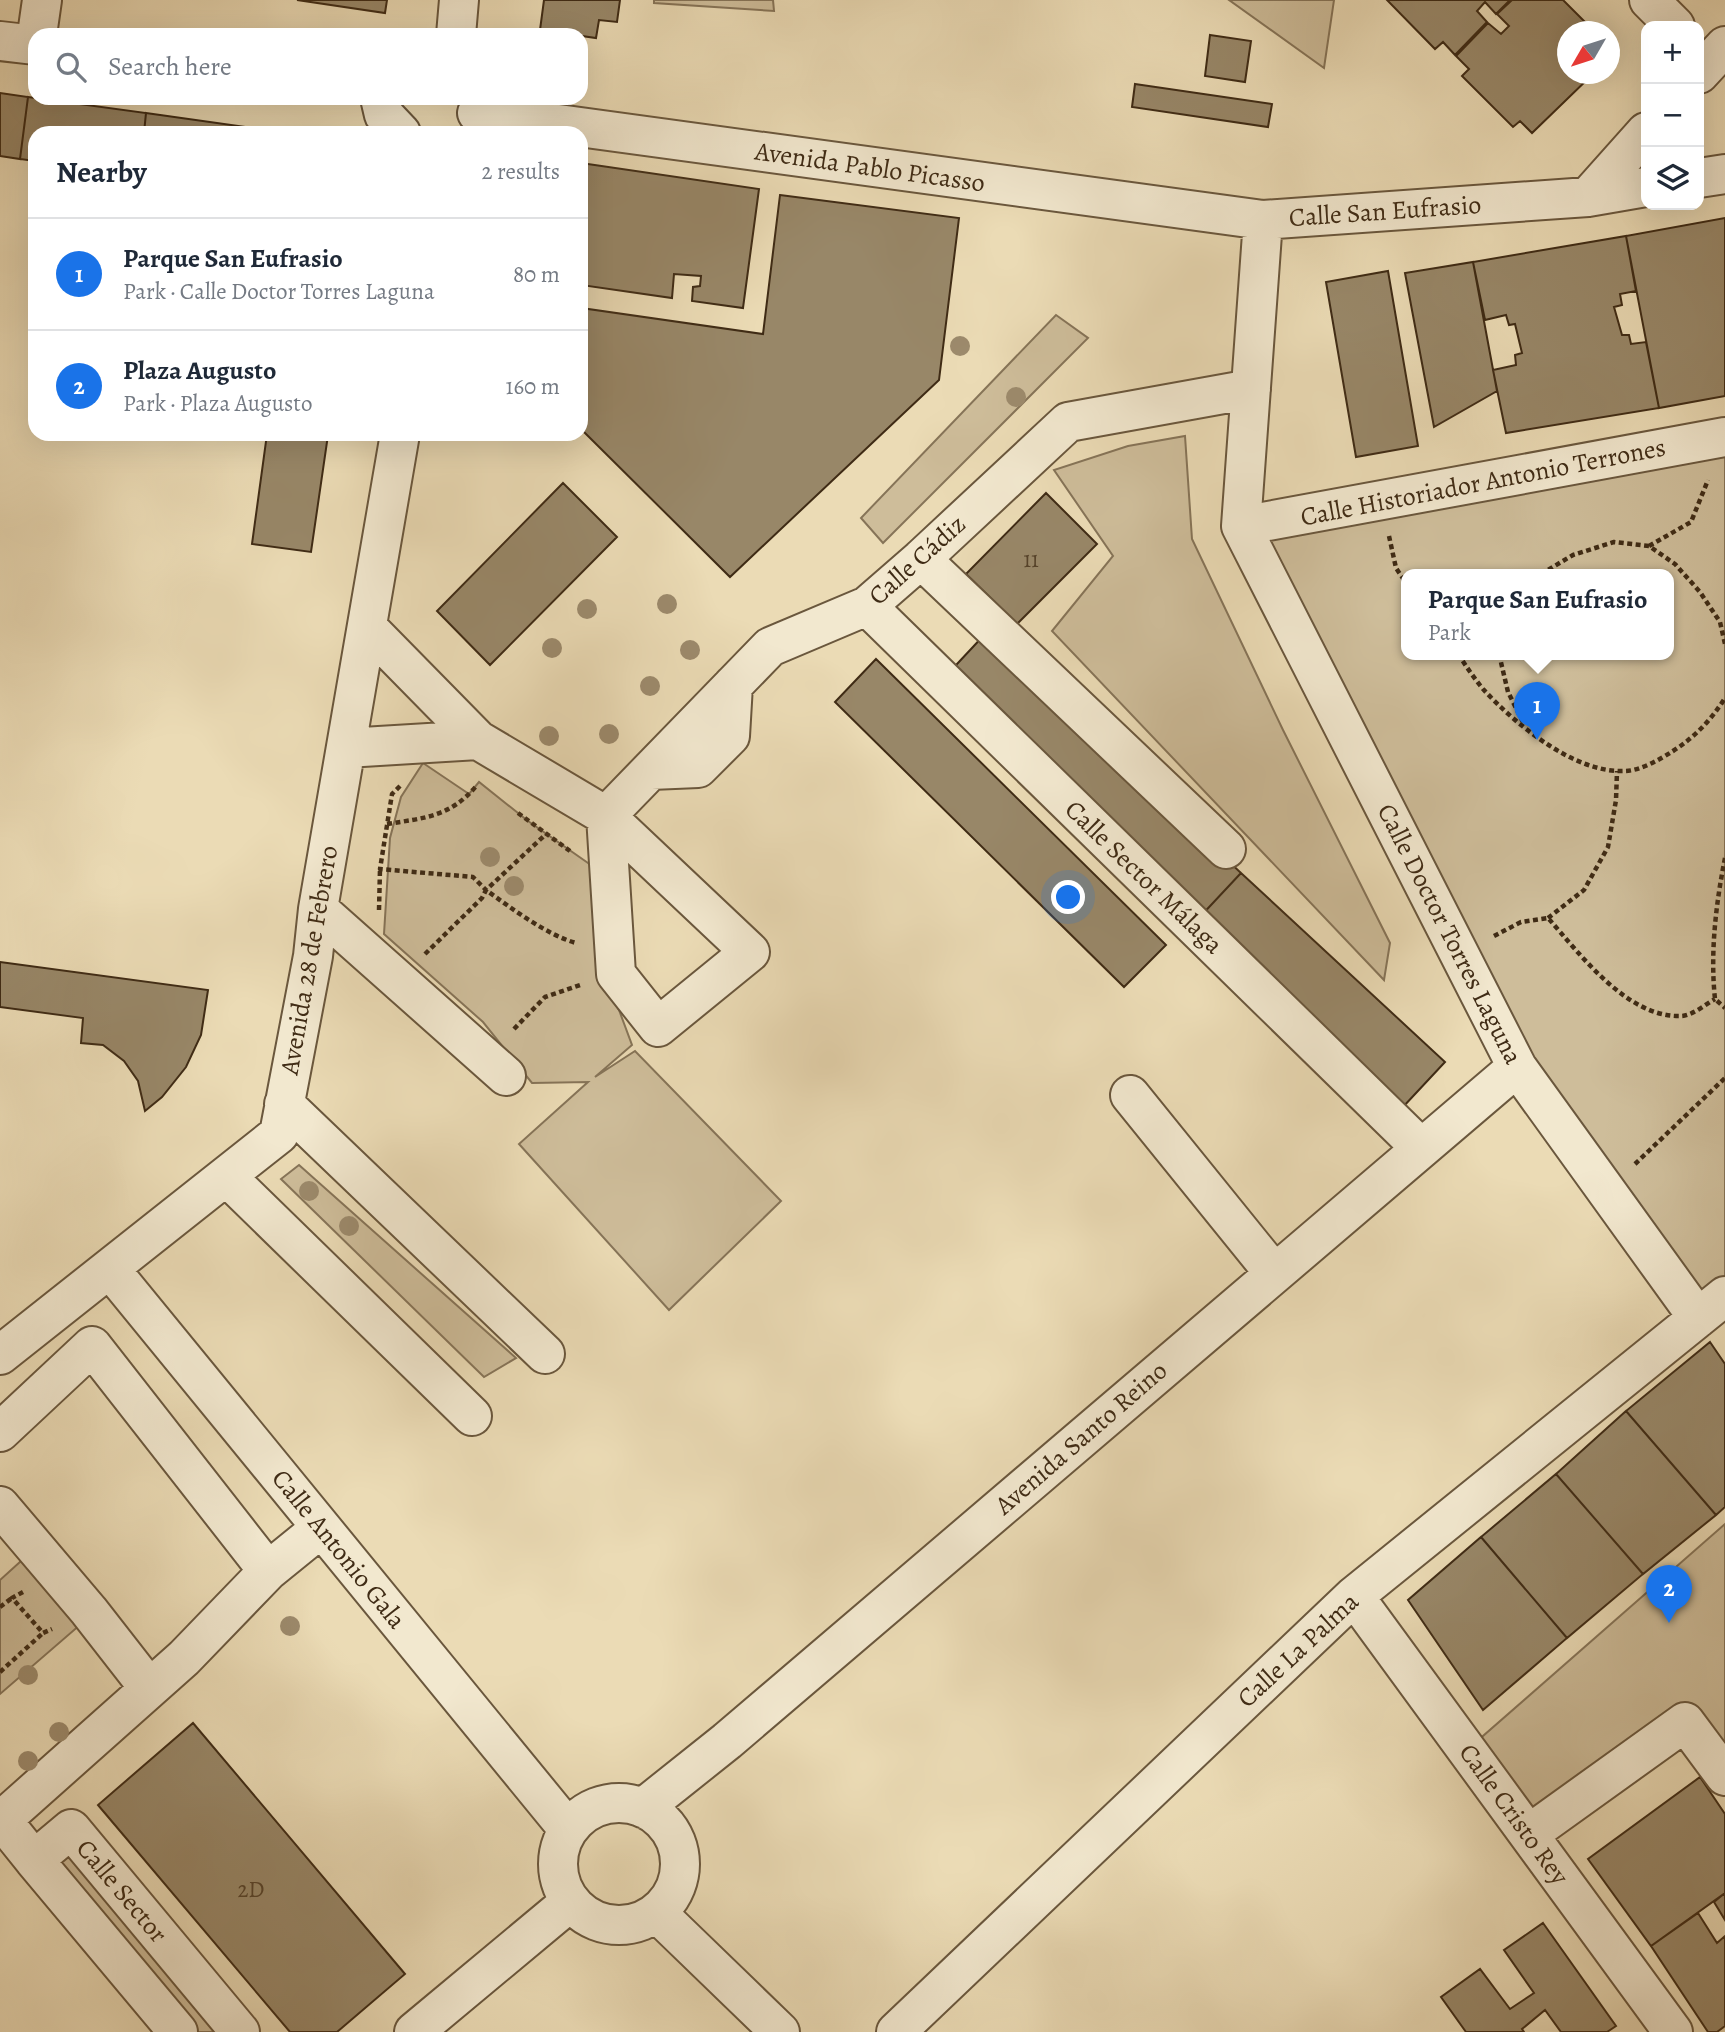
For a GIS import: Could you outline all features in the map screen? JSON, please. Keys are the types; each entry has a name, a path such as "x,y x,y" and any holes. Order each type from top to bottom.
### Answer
{"street":[{"path":"38,28 42,0"},
{"path":"457,28 459,0"},
{"path":"1649,0 1670,21"},
{"path":"0,41 28,44"},
{"path":"382,105 384,115 394,126"},
{"name":"Avenida Pablo Picasso","path":"480,118 541,126"},
{"name":"Avenida Pablo Picasso","path":"588,132 1263,220"},
{"path":"1588,197 1641,138"},
{"path":"1704,177 1725,174"},
{"name":"Calle San Eufrasio","path":"1241,527 1263,220 1588,197 1641,188"},
{"name":"Calle Cádiz","path":"606,816 770,647 867,606 1068,422 1251,389"},
{"name":"Calle Historiador Antonio Terrones","path":"1241,527 1718,438"},
{"name":"Avenida 28 de Febrero","path":"0,1356 279,1135 313,957 318,909 399,441"},
{"name":"Calle Doctor Torres Laguna","path":"1241,527 1517,1067 1606,1191 1711,1307"},
{"path":"921,559 1226,849"},
{"name":"Calle Sector Málaga","path":"867,606 1421,1148"},
{"path":"367,627 478,740 606,816 750,952 658,1027 616,974 606,816"},
{"path":"346,748 478,740"},
{"path":"318,909 506,1076"},
{"name":"Avenida Santo Reino","path":"643,1808 727,1741 1517,1067"},
{"path":"1130,1095 1274,1273"},
{"path":"284,1104 545,1354"},
{"path":"226,1176 472,1416"},
{"name":"Calle Antonio Gala","path":"110,1269 568,1829"},
{"name":"Calle La Palma","path":"896,2032 1354,1596 1711,1307"},
{"path":"0,1432 92,1346 268,1571"},
{"path":"0,1506 89,1611 149,1688"},
{"path":"34,1860 2,1820 15,1789 149,1688 184,1658 268,1571 321,1528"},
{"name":"Calle Cristo Rey","path":"1354,1596 1673,2032"},
{"path":"1529,1835 1685,1722 1725,1776"},
{"path":"622,1802 643,1808 661,1819 673,1836 680,1856 679,1878 671,1897 657,1913 640,1923 621,1926 602,1924 584,1916 570,1902 561,1885 557,1866 559,1847 568,1829 582,1814 601,1804 622,1802"},
{"name":"Calle Sector","path":"178,2032 34,1860 71,1829 240,2032"},
{"path":"414,2032 570,1902"},
{"path":"657,1913 780,2032"}],"path":[{"path":"1649,546 1691,522 1707,485 1718,438"},
{"path":"1549,569 1573,555 1614,542 1649,546 1675,564 1700,592 1720,622 1725,644"},
{"path":"1462,660 1483,689 1525,727 1567,756 1595,768 1626,772 1657,761 1690,740 1714,716 1725,698"},
{"path":"1499,660 1508,692 1525,727"},
{"path":"1459,953 1521,922 1548,918 1584,890 1608,847 1616,800 1617,771"},
{"path":"387,824 436,817 469,794 479,782"},
{"path":"387,921 379,911 380,869 392,794 401,785"},
{"path":"417,962 482,898 486,890 545,835"},
{"path":"1725,858 1712,970 1715,999 1725,1008"},
{"path":"380,869 473,877 506,905 565,940 588,946"},
{"path":"1548,918 1616,990 1654,1013 1684,1016 1715,999"},
{"path":"507,1036 545,997 590,982"},
{"path":"1606,1191 1725,1077"},
{"path":"0,1607 12,1598"},
{"path":"0,1672 43,1633"}],"shaded area":[{"path":"654,0 773,0 774,11 654,3"},
{"path":"1229,0 1334,0 1324,68"},
{"path":"1056,315 1088,338 883,543 861,518"},
{"path":"1185,436 1192,539 1283,730 1390,943 1384,980 1052,631 1113,556 1054,470 1128,446"},
{"path":"1725,437 1725,1295 1698,1318 1517,1067 1241,527"},
{"path":"423,763 469,794 479,782 528,821 598,870 601,979 619,1010 632,1045 595,1077 635,1051 781,1201 669,1310 519,1144 588,1082 532,1083 483,1022 384,934 390,838 401,797"},
{"path":"299,1165 516,1358 484,1377 281,1179"},
{"path":"1725,1524 1725,1776 1686,1722 1529,1834 1467,1750"},
{"path":"31,1552 88,1618 0,1694 0,1580"},
{"path":"69,1854 219,2032 192,2032 53,1868"}],"building":[{"path":"297,0 387,0 385,13"},
{"path":"544,0 620,0 617,22 599,20 596,38 588,37 588,28 540,28"},
{"path":"1387,0 1510,0 1496,14 1485,2 1477,11 1487,22 1455,55 1443,42 1435,49"},
{"path":"1512,0 1563,0 1584,21 1557,21 1557,84 1583,84 1532,133 1520,121 1513,127 1462,76 1469,69 1456,56 1488,23 1501,34 1509,26 1497,14"},
{"path":"1210,35 1251,41 1245,82 1205,76"},
{"path":"1135,84 1272,104 1268,127 1132,107"},
{"path":"0,93 28,97 20,159 0,156"},
{"path":"28,97 28,105 87,105 146,113 145,126 28,126 28,160 20,159"},
{"path":"146,113 238,126 145,126"},
{"path":"588,164 759,189 743,308 692,301 693,287 700,286 701,276 674,274 672,298 588,286"},
{"path":"780,195 959,218 939,380 730,577 588,436 588,309 763,334"},
{"path":"1725,218 1725,396 1659,408 1626,236"},
{"path":"1626,236 1636,291 1620,294 1622,305 1614,307 1622,335 1629,335 1631,344 1646,342 1659,408 1506,433 1493,370 1516,365 1515,355 1522,353 1515,324 1509,325 1506,315 1485,320 1473,262"},
{"path":"1473,262 1497,391 1434,427 1405,273"},
{"path":"1388,271 1418,446 1356,457 1326,282"},
{"path":"266,441 327,441 311,552 252,544"},
{"path":"563,483 617,537 490,665 437,611"},
{"path":"1046,493 1097,544 1017,624 966,574"},
{"path":"986,633 1241,873 1197,920 943,679"},
{"path":"876,659 1166,945 1124,987 835,702"},
{"path":"1241,873 1445,1062 1402,1108 1197,920"},
{"path":"0,962 208,990 201,1035 186,1067 162,1097 145,1111 138,1081 124,1061 103,1045 81,1043 83,1018 0,1007"},
{"path":"1710,1342 1725,1364 1725,1507 1716,1515 1626,1411"},
{"path":"1626,1411 1716,1515 1643,1574 1556,1474"},
{"path":"1556,1474 1643,1574 1567,1638 1481,1537"},
{"path":"1481,1537 1567,1638 1483,1710 1408,1600"},
{"path":"193,1723 405,1974 337,2032 290,2032 98,1805"},
{"path":"1700,1777 1725,1814 1725,1893 1651,1946 1588,1859"},
{"path":"1725,1893 1725,1920 1714,1902"},
{"path":"1698,1913 1717,1943 1725,1936 1725,2026 1717,2032 1708,2032 1651,1946"},
{"path":"1543,1923 1616,2026 1607,2032 1561,2032 1545,2010 1522,2029 1524,2032 1466,2032 1441,1997 1480,1969 1510,2009 1534,1993 1504,1950"}],"place":[{"name":"Parque San Eufrasio","path":"1537,740"},
{"name":"Plaza Augusto","path":"1669,1623"}]}
